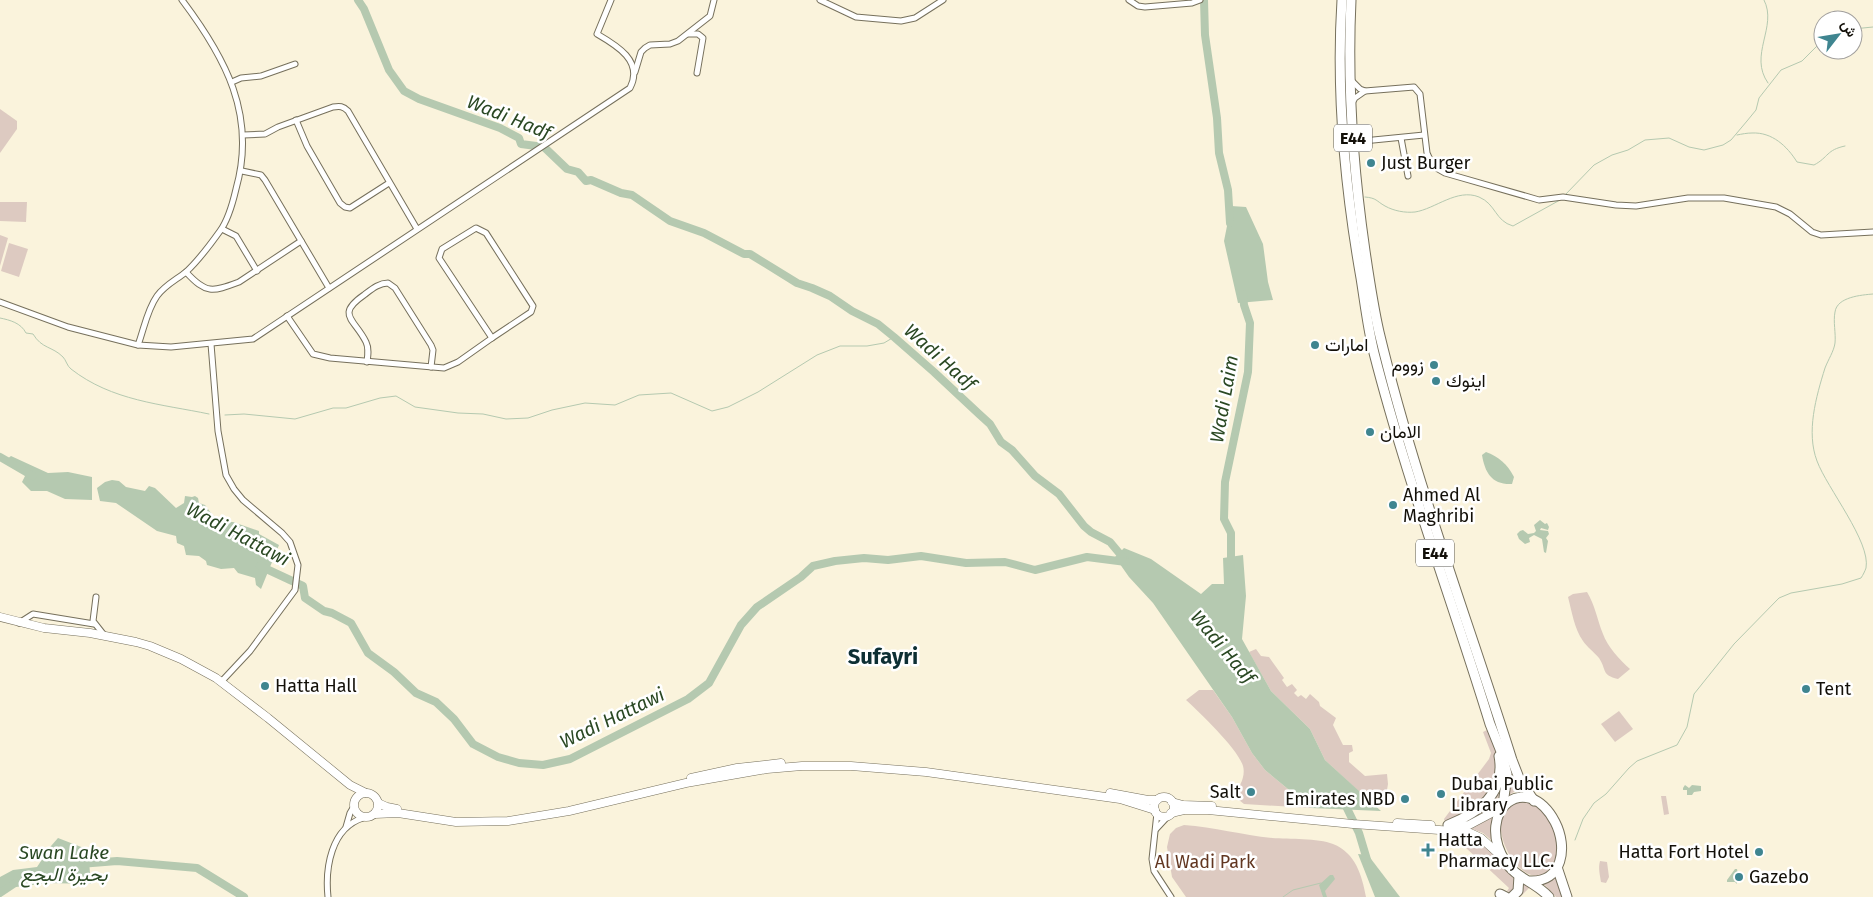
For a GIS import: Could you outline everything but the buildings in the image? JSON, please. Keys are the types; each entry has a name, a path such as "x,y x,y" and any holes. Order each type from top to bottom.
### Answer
{"highway":[{"name":"E44","path":"1342,0 1341,63 1346,178 1373,350 1397,437 1507,774 1502,807"},
{"name":"E44","path":"1351,0 1350,79 1353,142 1361,223 1379,331 1421,483 1512,760 1519,778 1534,801"},
{"path":"1356,249 1359,247 1361,249 1363,267 1369,276"},
{"path":"1448,825 1472,815 1491,796 1500,772 1496,741"},
{"path":"1528,880 1542,880 1548,877 1557,867 1562,852 1559,831 1549,814 1534,801 1521,797 1509,800 1502,807 1496,828 1496,838 1502,857 1510,868 1549,897"},
{"path":"1557,867 1567,897"},
{"path":"1512,897 1518,891 1519,876"}],"main road":[{"path":"0,617 150,646 204,670 223,683 355,789 374,796 378,802 387,807 446,818 471,819 509,816 570,806 718,771 752,765 848,761 926,767 1016,782 1121,794 1148,800 1157,800 1164,797 1169,798 1172,802 1183,805 1204,804 1352,822"},
{"path":"342,779 354,805 355,813 363,818 368,818 375,814 398,813 462,823 508,820 568,811 686,783 767,769 802,766 851,766 926,772 1120,799 1162,816 1184,810 1208,810 1468,832 1485,842 1502,857"},
{"path":"354,805 358,795 366,793"},
{"path":"1156,812 1155,803 1157,800"},
{"path":"375,814 378,802"},
{"path":"1170,814 1173,809 1172,802"},
{"path":"1375,824 1469,825 1502,807"}],"street":[{"path":"138,346 150,307 161,291 186,272 222,229 242,170 243,136 232,82 218,53 182,0"},
{"path":"611,0 597,34 621,48 627,54 634,74"},
{"path":"0,302 68,327 138,346 171,347 253,339 630,88 638,61 645,48 655,44 676,42 688,34 710,16 714,0"},
{"path":"820,0 856,17 901,21 915,18 943,0"},
{"path":"1130,0 1138,6 1144,7 1192,3 1200,0"},
{"path":"688,34 698,34 702,38 697,73"},
{"path":"232,82 242,78 261,76 295,64"},
{"path":"1350,79 1360,89 1365,91"},
{"path":"1351,105 1355,98 1365,91 1411,86 1417,88 1427,153 1431,162 1438,170 1539,200 1564,197 1636,206 1688,198 1724,198 1776,207 1790,214 1818,234 1873,232"},
{"path":"243,136 265,134 332,107 344,107 417,229"},
{"path":"296,120 307,146 340,203 345,207 350,208 389,183"},
{"path":"1353,142 1424,135"},
{"path":"1401,138 1408,176"},
{"path":"242,170 261,175 265,180 329,288"},
{"path":"287,316 312,354 368,362 449,367 531,312 533,306 486,233 476,228 442,249 439,258 492,338"},
{"path":"222,229 236,236 257,271"},
{"path":"186,272 198,285 205,289 239,282 301,241"},
{"path":"368,362 367,344 349,315 350,307 380,284 388,283 395,288 431,345 433,350 431,367"},
{"path":"211,344 218,431 226,475 243,500 290,542 298,565 296,590 254,647 232,670 223,683"},
{"path":"96,597 94,624 104,636"},
{"path":"19,622 32,614 94,624"},
{"path":"328,897 327,875 329,863 334,847 346,828 354,805"},
{"path":"1156,812 1152,859 1154,871 1171,897"},
{"path":"1155,832 1170,814"},
{"path":"346,828 363,818"}],"green space":[{"path":"0,109 17,121 17,129 0,153"},
{"path":"0,202 27,202 26,222 0,221"},
{"path":"0,235 8,238 0,266"},
{"path":"9,243 28,249 19,277 1,271"},
{"path":"1587,592 1608,643 1630,669 1618,679 1607,674 1599,658 1583,641 1575,625 1568,597 1573,594"},
{"path":"1256,649 1261,656 1269,657 1284,678 1282,680 1287,687 1292,684 1297,690 1294,693 1298,697 1301,695 1306,699 1310,694 1319,702 1320,706 1336,718 1333,725 1343,745 1352,745 1353,751 1349,753 1349,762 1365,776 1387,774 1386,796 1376,798 1371,794 1365,797 1325,760 1310,729 1271,691 1249,652"},
{"path":"1199,690 1213,690 1232,717 1252,753 1265,770 1311,808 1244,804 1234,796 1243,778 1243,766 1234,750 1186,700"},
{"path":"1489,698 1526,792 1514,792 1507,796 1511,772 1487,699"},
{"path":"1619,711 1633,729 1615,742 1601,724"},
{"path":"1489,729 1503,767 1503,781 1496,802 1489,810 1470,820 1445,822 1444,819 1489,759 1491,753 1483,732"},
{"path":"1661,796 1666,796 1669,814 1664,815"},
{"path":"1528,799 1544,811 1556,835 1557,855 1555,864 1551,871 1543,875 1532,875 1522,870 1513,861 1506,849 1502,836 1503,812 1509,804"},
{"path":"1495,814 1496,844 1483,833 1467,827"},
{"name":"Al Wadi Park","path":"1184,825 1261,837 1312,840 1333,844 1347,853 1357,866 1366,897 1186,897 1172,877 1167,847 1170,834 1176,828"},
{"path":"1451,834 1470,836 1482,843 1507,871 1530,887 1520,897 1507,891 1509,888"},
{"path":"1600,861 1607,862 1609,877 1606,883 1601,882"},
{"path":"1558,875 1565,897 1556,897 1543,883"}],"water":[{"path":"1231,206 1246,207 1263,244 1268,282 1273,300 1238,303 1224,241"},
{"path":"1486,452 1499,459 1509,469 1514,477 1512,484 1499,482 1491,477 1485,467 1482,455"},
{"path":"11,456 48,473 68,472 92,477 92,500 65,499 47,491 31,491 22,482 25,476 23,469 6,460"},
{"path":"119,481 126,487 145,491 149,486 155,488 176,508 184,503 185,496 195,496 198,498 199,503 205,505 214,517 222,519 216,523 216,528 227,522 233,522 259,531 259,534 279,545 261,589 256,585 255,578 238,573 234,568 221,569 207,565 206,561 199,556 186,555 184,546 177,543 176,536 157,531 116,503 100,501 97,488 105,482"},
{"path":"1540,520 1545,524 1547,523 1549,527 1548,530 1541,528 1540,530 1548,531 1549,534 1546,538 1548,541 1546,553 1544,552 1542,539 1534,535 1529,538 1530,542 1525,544 1519,539 1517,534 1523,530 1528,534 1534,533 1536,531 1534,525"},
{"path":"1124,548 1151,559 1201,594 1212,584 1224,584 1223,558 1243,555 1246,596 1242,639 1271,691 1310,729 1325,760 1381,811 1311,808 1265,770 1252,753 1232,717 1153,603 1129,577 1115,557"},
{"path":"1685,785 1689,788 1692,785 1701,786 1701,791 1687,795 1687,790 1683,790"},
{"name":"Swan Lake بحيرة البجع","path":"58,838 89,850 91,884 47,883 0,889 0,877 13,870 37,867"},
{"path":"1358,854 1368,855 1400,897 1375,897"},
{"path":"1737,869 1738,875 1736,875 1737,884 1735,882 1727,882 1727,880"},
{"path":"1330,875 1333,875 1335,879 1325,891 1327,897 1323,897 1319,885"}],"pier":[{"path":"88,848 91,850 93,884 91,886"}],"waterway":[{"name":"Wadi Hadf","path":"358,0 364,9 389,70 404,91 419,99 500,128 519,138 521,144 544,147 567,169 578,172 586,181 591,180 621,193 632,195 670,221 704,233 744,254 750,254 797,283 830,296 852,311 878,324 990,424 1001,442 1012,450 1035,476 1059,494 1084,526 1110,542 1125,560"},
{"name":"Wadi Laim","path":"1204,0 1205,35 1217,118 1219,153 1228,190 1230,223"},
{"path":"1764,0 1768,20 1761,62 1763,73 1768,83"},
{"path":"1863,28 1873,27"},
{"path":"1565,195 1594,165 1645,140 1669,138 1689,147 1704,150 1723,145 1731,140 1756,110 1759,98 1781,70 1802,61 1813,50"},
{"path":"1737,135 1746,133 1766,135 1784,146 1797,162 1814,165 1834,150 1845,146"},
{"path":"1365,197 1374,199 1392,209 1415,212 1454,197 1471,195 1485,200 1502,220 1513,226 1560,200"},
{"name":"Wadi Laim","path":"1231,567 1231,533 1224,519 1225,482 1248,372 1250,323 1244,305 1243,294"},
{"path":"1575,840 1583,819 1594,803 1606,794 1629,768 1637,761 1677,745 1687,727 1694,694 1734,644 1779,598 1791,593 1842,584 1861,578 1866,568 1866,557 1862,544 1817,461 1812,438 1812,426 1818,391 1834,346 1834,316 1837,307 1840,303 1850,298 1873,294"},
{"path":"0,318 15,322 26,333 33,334 36,339 63,357 71,369 103,388 137,400 209,414"},
{"path":"225,415 244,414 295,419 333,408 346,408 380,398 396,396 415,407 458,413 483,414 506,419 528,418 552,410 585,403 615,405 639,395 671,393 712,411 728,407 758,392 817,355 840,346 867,346 884,343 894,337"},
{"name":"Wadi Hattawi","path":"0,457 33,476"},
{"name":"Wadi Hattawi","path":"260,566 303,586 305,598 324,611 351,623 368,653 394,672 416,693 436,702 454,719 473,744 498,757 519,763 543,765 570,759 688,699 709,683 741,625 757,607 801,577 813,566 835,561 864,558 888,560 921,556 966,563 1005,562 1035,570 1087,557 1126,562"},
{"name":"Wadi Hadf","path":"1344,802 1359,833 1368,863"},
{"path":"80,864 117,861 197,868 244,897"},
{"path":"0,893 15,883"},
{"path":"1283,897 1293,890 1321,883"}],"place":[{"name":"Just Burger","path":"1371,163"},
{"name":"امارات","path":"1315,345"},
{"name":"زووم","path":"1434,365"},
{"name":"اينوك","path":"1436,381"},
{"name":"الامان","path":"1370,432"},
{"name":"Ahmed Al Maghribi","path":"1393,505"},
{"name":"Hatta Hall","path":"265,686"},
{"name":"Tent","path":"1806,689"},
{"name":"Salt","path":"1251,792"},
{"name":"Dubai Public Library","path":"1441,794"},
{"name":"Emirates NBD","path":"1405,799"},
{"name":"Hatta Pharmacy LLC.","path":"1428,850"},
{"name":"Hatta Fort Hotel","path":"1759,852"},
{"name":"Gazebo","path":"1739,877"}],"district":[{"name":"Sufayri","path":"883,656"}]}
